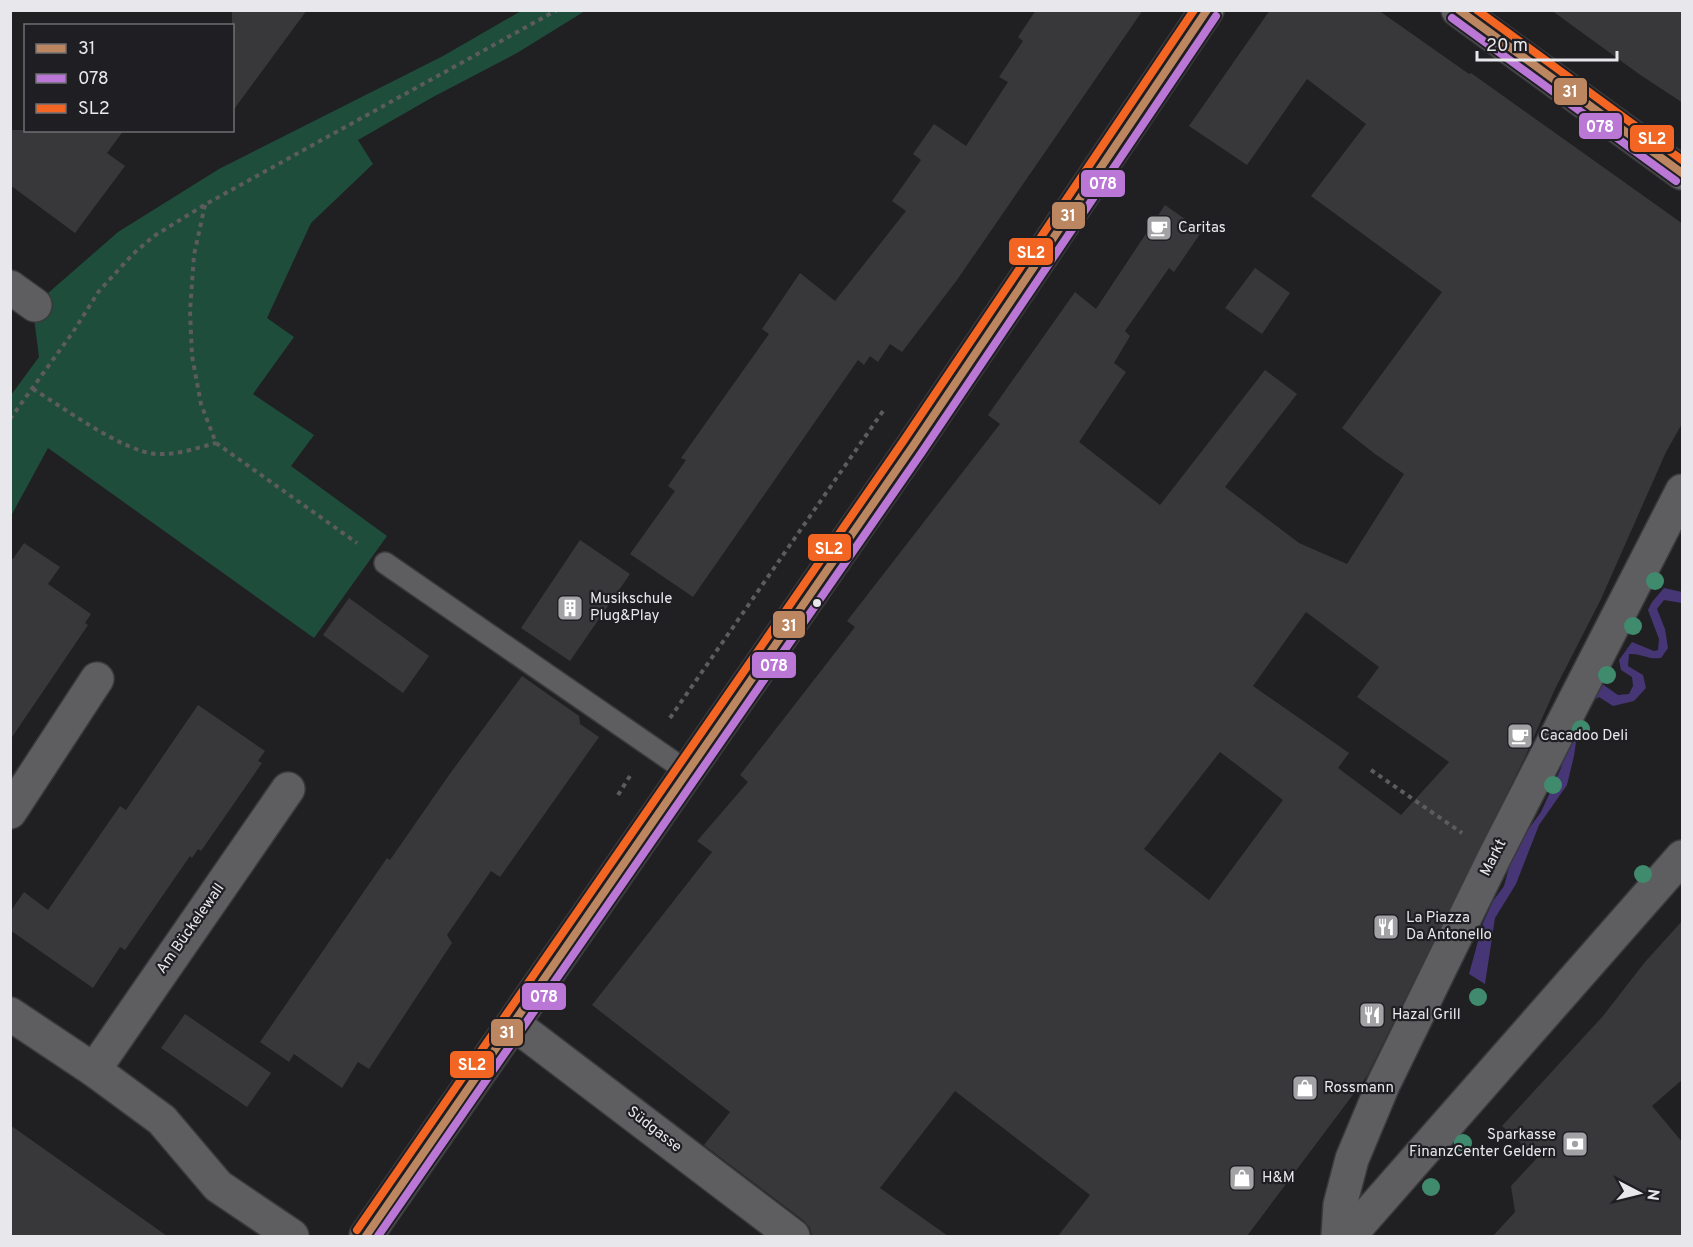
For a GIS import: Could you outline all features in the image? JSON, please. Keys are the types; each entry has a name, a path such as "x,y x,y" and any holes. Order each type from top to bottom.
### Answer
{"street":[{"path":"366,1236 920,436 1207,10"},
{"path":"1458,10 1683,172"},
{"name":"Markt","path":"1338,1236 1340,1205 1352,1159 1388,1075 1495,856 1683,491"},
{"path":"10,812 97,679"},
{"name":"Am Bückelewall","path":"94,1070 288,789"},
{"path":"1348,1236 1683,857"},
{"path":"10,1014 94,1070 162,1120 218,1186 292,1236"},
{"name":"Südgasse","path":"514,1024 793,1236"}],"lane":[{"path":"385,563 688,771"}],"path":[{"path":"10,420 99,291 154,237 206,204 557,10"},
{"path":"206,204 194,255 190,311 192,356 201,404 216,443 385,563"},
{"path":"33,388 135,449 156,454 178,453 216,443"},
{"path":"1371,770 1495,856"}],"green space":[{"path":"521,11 585,11 517,53 358,140 373,164 311,223 267,318 294,337 253,394 314,435 291,466 387,536 314,638 48,448 11,516 11,395 39,357 34,318 47,294 118,232 219,169 443,56"}],"shaded area":[{"path":"1664,588 1682,592 1682,603 1664,600 1657,609 1665,629 1668,648 1661,658 1629,654 1628,666 1643,675 1646,688 1634,701 1613,706 1599,697 1586,705 1578,728 1567,785 1539,825 1516,884 1495,918 1485,984 1469,974 1483,923 1493,901 1504,886 1514,849 1541,812 1561,768 1570,724 1598,681 1618,695 1629,694 1633,686 1632,677 1621,670 1619,660 1632,642 1654,651 1658,650 1659,639 1648,610"}],"building":[{"path":"232,10 307,10 234,109 234,24 232,24"},
{"path":"1036,10 1143,10 957,280 902,352 890,344 878,362 870,356 864,365 858,360 693,597 630,554 675,491 668,486 686,460 681,458 769,334 762,329 800,273 835,301 906,211 892,201 921,160 913,154 934,124 966,146 1008,82 999,77 1023,41 1018,37"},
{"path":"1270,10 1378,10 1469,74 1471,73 1683,224 1683,422 1666,452 1601,599 1555,689 1525,757 1367,1076 1247,1236 1058,1236 1090,1195 955,1091 880,1188 948,1236 812,1236 810,1228 804,1221 704,1145 730,1112 592,1005 712,852 697,841 748,782 740,775 855,627 847,621 1000,424 988,415 1075,292 1096,309 1165,205 1202,231 1174,272 1169,268 1125,331 1130,336 1114,363 1126,372 1079,442 1160,505 1265,370 1297,394 1225,487 1299,543 1347,564 1404,474 1342,428 1442,292 1311,196 1366,124 1307,79 1247,165 1189,126","holes":["1306,612 1379,667 1357,697 1449,762 1401,815 1338,768 1349,753 1253,686","1220,752 1283,800 1209,900 1144,849"]},
{"path":"1551,10 1683,10 1683,103 1639,74"},
{"path":"10,130 123,132 107,153 125,166 75,233 10,185"},
{"path":"1255,268 1290,293 1262,334 1225,308"},
{"name":"Musikschule Plug&Play","path":"580,540 630,574 570,661 521,628"},
{"path":"24,543 60,567 48,584 91,614 85,623 88,625 10,740 10,558 13,559"},
{"path":"349,598 429,656 403,693 323,635"},
{"path":"522,676 579,716 580,724 599,737 500,877 491,871 447,935 452,943 369,1069 358,1062 342,1088 294,1054 289,1062 260,1042 387,858 390,860"},
{"path":"198,705 265,751 258,761 262,763 201,851 198,849 192,858 190,856 125,950 120,947 93,988 10,930 10,912 24,892 48,910 120,806 126,810"},
{"path":"1683,920 1683,1079 1652,1106 1683,1143 1683,1236 1493,1236 1515,1212 1511,1186 1537,1158 1502,1126 1603,1016 1645,962"},
{"path":"185,1014 271,1073 247,1107 161,1048"},
{"path":"10,1125 78,1173 167,1236 10,1236"}],"transit line":[{"name":"SL2","path":"357,1230 904,440 1194,10"},
{"name":"31","path":"366,1236 913,446 1207,10"},
{"name":"31","path":"1459,10 1682,173"},
{"name":"SL2","path":"1477,10 1682,160"},
{"name":"078","path":"378,1236 922,452 1216,16"},
{"name":"078","path":"1452,18 1676,181"}],"place":[{"name":"Caritas","path":"1159,228"},
{"name":"Musikschule Plug&Play","path":"570,608"},
{"name":"Cacadoo Deli","path":"1520,736"},
{"name":"La Piazza Da Antonello","path":"1386,927"},
{"name":"Hazal Grill","path":"1372,1015"},
{"name":"Rossmann","path":"1305,1088"},
{"name":"Sparkasse FinanzCenter Geldern","path":"1575,1144"},
{"name":"H&M","path":"1242,1178"}]}
